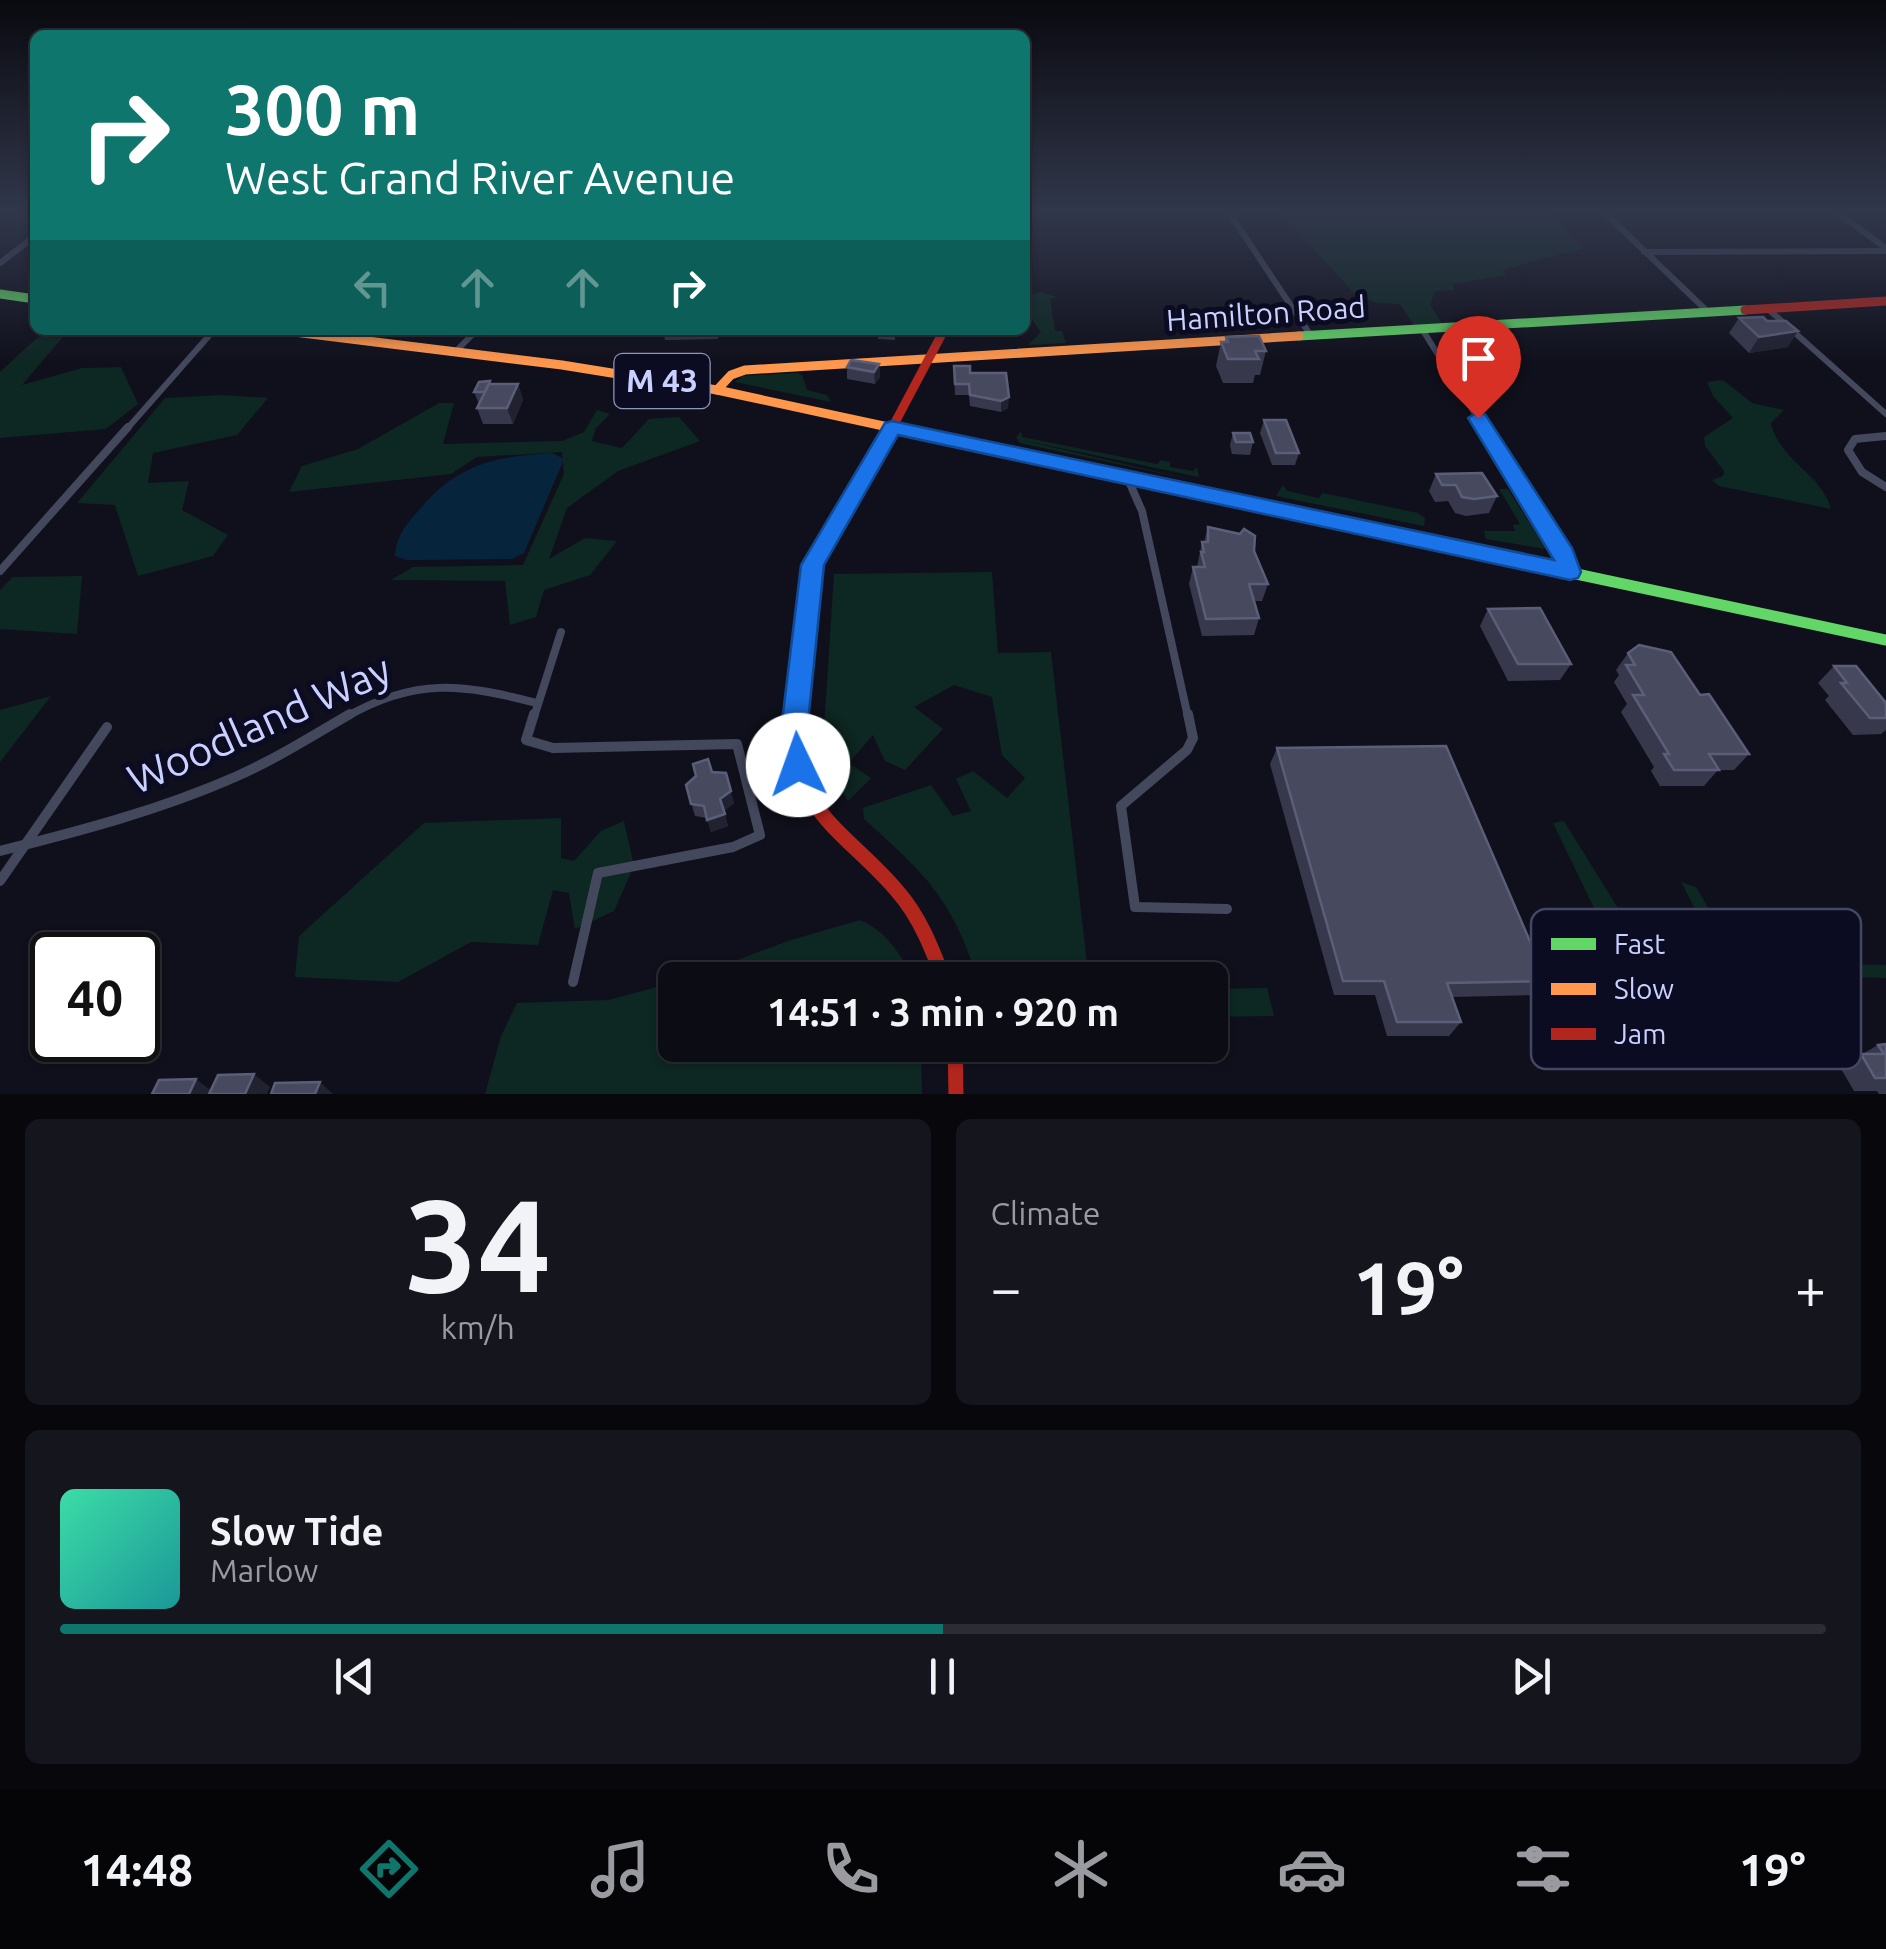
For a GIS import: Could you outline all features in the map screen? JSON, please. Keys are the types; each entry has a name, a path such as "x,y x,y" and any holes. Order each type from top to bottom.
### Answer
{"street":[{"path":"1262,262 1311,336"},
{"path":"1655,262 1708,312"},
{"path":"0,294 30,298"},
{"name":"Hamilton Road","path":"717,390 742,370 1886,301"},
{"path":"1767,308 1886,414"},
{"path":"1422,330 1561,550 1570,572"},
{"path":"0,572 210,335"},
{"name":"M 43","path":"318,335 717,390 1886,640"},
{"path":"454,352 472,335"},
{"path":"936,962 916,916 884,876 836,834 816,808 802,778 795,722 813,565 941,335"},
{"path":"1886,436 1855,439 1848,450 1857,467 1886,487"},
{"path":"1127,477 1142,511 1193,738 1190,748 1122,806 1136,907 1227,909"},
{"path":"560,632 526,740 553,748 737,744 760,835 748,841 598,873 573,982"},
{"name":"Woodland Way","path":"0,850 120,820 193,794 267,763 365,706 412,688 459,688 536,703"},
{"path":"0,880 107,727"},
{"path":"749,792 802,778"},
{"path":"955,1062 956,1094"}],"green space":[{"path":"1325,262 1532,262 1503,270 1506,275 1452,284 1455,290 1435,291 1430,305 1443,325 1415,327 1400,304 1377,303 1355,294"},
{"path":"1041,292 1057,297 1050,299 1055,331 1062,331 1066,343 1028,345 1041,332 1030,317 1030,295"},
{"path":"64,335 22,385 82,368 121,367 138,404 106,429 0,438 0,372 38,337"},
{"path":"802,375 807,390 827,395 831,402 735,382 742,376"},
{"path":"1723,380 1752,403 1784,410 1771,423 1776,436 1819,486 1831,509 1719,486 1712,480 1723,476 1724,471 1705,446 1704,437 1733,418 1713,396 1707,382"},
{"path":"165,398 268,398 237,435 153,453 148,483 189,481 182,510 228,535 213,556 138,576 115,505 77,503"},
{"path":"439,403 454,403 443,444 562,441 584,432 597,410 610,414 596,428 592,441 622,448 649,419 679,417 700,441 618,471 567,508 549,559 585,538 617,541 590,575 544,590 536,617 510,625 505,581 391,580 413,567 523,565 564,474 562,452 477,457 451,474 289,492 302,466 358,449"},
{"path":"1021,431 1022,437 1157,464 1161,460 1170,462 1170,467 1193,471 1197,467 1199,477 1017,439 1197,481 1020,443 1016,438"},
{"path":"1283,485 1287,491 1319,498 1323,493 1418,513 1425,518 1424,526 1276,496"},
{"path":"1499,489 1508,489 1546,549 1486,539 1484,531 1515,531 1513,525 1520,524"},
{"path":"992,572 998,653 1051,652 1087,962 972,962 958,928 934,889 864,819 863,808 931,785 953,816 971,811 956,779 973,771 1007,798 1025,778 1002,755 992,697 954,685 914,707 943,729 905,770 885,761 873,735 849,763 871,778 848,801 831,773 823,743 834,574"},
{"path":"82,576 77,634 0,629 0,590 13,577"},
{"path":"51,696 0,762 0,710"},
{"path":"561,818 561,858 574,861 601,831 624,821 634,866 614,911 575,929 569,893 553,890 538,945 471,942 398,982 295,977 299,936 424,823"},
{"path":"1564,821 1619,909 1595,909 1553,823"},
{"path":"1681,882 1696,887 1709,909 1695,909"},
{"path":"860,920 878,930 904,962 732,962"},
{"path":"1861,964 1886,965 1886,978 1861,977"},
{"path":"658,987 658,1062 921,1062 922,1094 485,1094 501,1036 517,1003 609,1000"},
{"path":"1267,988 1274,1016 1228,1017 1228,989"}],"water":[{"path":"552,453 564,459 524,553 512,559 407,560 395,556 406,525 434,494 463,472 495,460"}],"building":[{"path":"1763,317 1767,321 1786,321 1798,331 1759,337 1739,318"},
{"path":"1259,336 1266,351 1255,351 1259,359 1228,359 1221,342 1228,342 1226,337"},
{"path":"851,360 879,364 874,372 847,367"},
{"path":"954,366 970,366 970,373 1006,373 1009,397 1001,401 970,395 969,384 955,384"},
{"path":"490,381 485,392 474,392 479,382"},
{"path":"489,384 518,384 507,408 477,408"},
{"path":"1264,420 1286,420 1299,453 1276,453"},
{"path":"1233,433 1250,433 1253,442 1236,442"},
{"path":"1482,473 1497,496 1462,497 1456,485 1442,485 1436,474"},
{"path":"1208,527 1240,534 1244,529 1255,536 1254,551 1268,584 1249,584 1259,618 1206,619 1193,567 1205,567 1201,552 1202,542 1208,542"},
{"path":"1540,608 1571,664 1518,664 1488,609"},
{"path":"1639,645 1671,652 1700,695 1709,694 1749,754 1709,754 1719,770 1674,770 1664,754 1669,754 1633,695 1644,695 1626,665 1635,665 1628,653"},
{"path":"1834,666 1856,666 1886,703 1886,718 1870,718 1841,683 1847,683"},
{"path":"1446,746 1531,944 1531,981 1447,983 1461,1022 1397,1022 1384,981 1343,981 1277,748"},
{"path":"708,759 712,772 726,773 731,791 720,799 725,814 707,820 704,806 691,804 686,785 696,776 693,764"},
{"path":"1886,1044 1886,1078 1875,1078 1861,1054 1884,1054 1878,1045"},
{"path":"254,1074 245,1094 209,1094 218,1075"},
{"path":"196,1079 189,1094 152,1094 159,1080"},
{"path":"320,1082 315,1094 271,1094 275,1083"}],"traffic: fast":[{"path":"0,294 30,298"},
{"path":"1299,336 1745,310"},
{"path":"1553,569 1886,640"}],"traffic: slow":[{"path":"319,335 562,365 717,390 1072,466"},
{"path":"717,390 731,375 745,370 1299,336"}],"traffic: jam":[{"path":"1745,310 1886,301"},
{"path":"937,962 928,938 899,892 836,834 816,808 798,765 795,722 814,560 887,439 941,335"},
{"path":"1072,466 1553,569"},
{"path":"955,1062 956,1094"}],"route":[{"path":"798,765 795,722 813,565 892,427 1570,572 1564,554 1478,418"}]}
